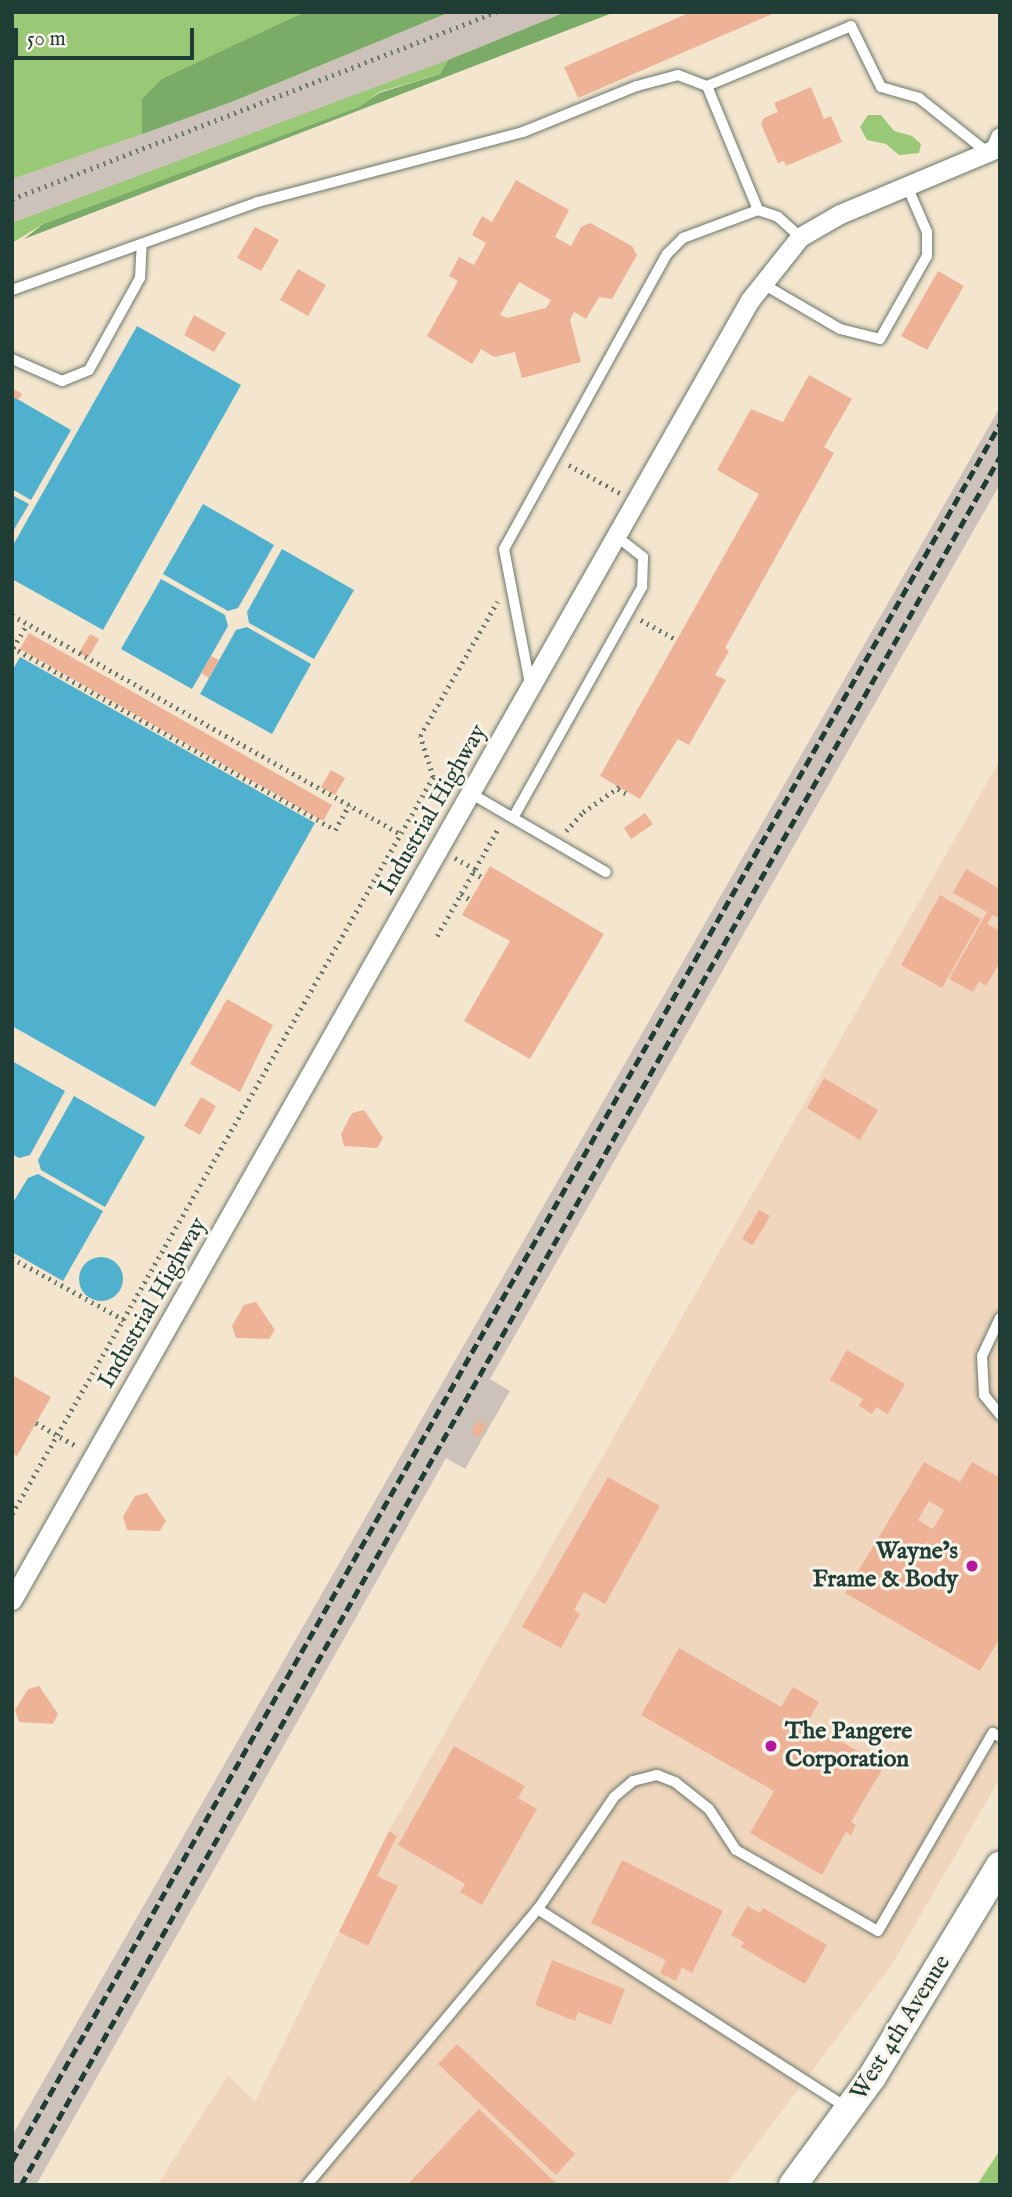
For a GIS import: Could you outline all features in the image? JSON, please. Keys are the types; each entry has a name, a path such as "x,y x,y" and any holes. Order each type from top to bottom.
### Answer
{"main road":[{"name":"West 4th Avenue","path":"793,2185 849,2109 1000,1866"}],"street":[{"name":"Industrial Highway","path":"12,1601 616,536 763,284 800,237 840,214 995,148"}],"lane":[{"path":"12,290 258,202 523,132 637,86 678,75 707,86 851,26 881,87 929,104 995,148"},
{"path":"707,86 758,210"},
{"path":"763,284 839,329 880,339 927,256 927,232 907,186"},
{"path":"531,688 503,557 507,540 671,248 691,234 758,210 778,217 800,237"},
{"path":"12,359 62,381 89,370 140,278 142,245"},
{"path":"510,816 642,587 645,562 638,550 616,536"},
{"path":"470,793 606,872"},
{"path":"1000,1318 982,1356 984,1395 1000,1415"},
{"path":"307,2185 538,1909 614,1797 633,1781 657,1775 675,1782 709,1809 736,1850 878,1931 993,1733 1000,1737"},
{"path":"538,1909 849,2109"}],"path":[{"path":"12,199 496,12"},
{"path":"553,456 636,502"},
{"path":"12,1514 126,1321 433,777 420,736 508,583"},
{"path":"628,612 675,639"},
{"path":"12,615 401,834"},
{"path":"27,624 13,648 335,830 349,805"},
{"path":"557,843 579,815 619,788 629,795"},
{"path":"437,936 473,872 510,816"},
{"path":"473,872 484,878"},
{"path":"461,894 471,900"},
{"path":"12,1258 126,1321"},
{"path":"36,1423 94,1457"}],"shaded area":[{"path":"450,12 566,12 326,110 12,224 12,179 229,103"},
{"path":"1000,407 1000,484 490,1379 510,1391 465,1469 446,1458 36,2185 12,2185 12,2136"},
{"path":"1000,760 1000,1778 891,1966 726,2185 157,2185 228,2075 255,2102 389,1831"}],"green space":[{"path":"24,12 305,12 142,99 142,134 12,179 12,15"},
{"path":"305,12 450,12 229,103 142,134 142,99 162,79"},
{"path":"566,12 615,12 24,239 43,224 359,107 379,93 440,74 448,60"},
{"path":"448,60 440,74 379,92 360,107 43,224 12,243 12,223"},
{"path":"868,115 881,115 894,131 912,136 921,144 919,153 899,155 886,144 867,140 860,127"},
{"path":"1000,2150 1000,2185 977,2185"}],"water":[{"path":"137,326 241,385 103,630 12,579 12,547"},
{"path":"12,396 71,430 31,500 12,489"},
{"path":"12,495 29,504 12,533"},
{"path":"203,504 274,545 238,608 228,611 163,574"},
{"path":"282,549 354,590 314,659 249,623 247,612"},
{"path":"161,579 225,615 228,626 192,689 121,649"},
{"path":"247,627 311,664 272,734 200,694 236,630"},
{"path":"20,657 315,823 155,1107 12,1026 12,671"},
{"path":"12,1061 65,1091 30,1155 19,1158 12,1154"},
{"path":"74,1096 145,1137 105,1207 41,1170 38,1160"},
{"path":"38,1174 103,1211 63,1281 12,1252 12,1204 28,1178"},
{"path":"101,1257 117,1263 123,1279 117,1295 101,1301 85,1295 79,1279 85,1263"}],"building":[{"path":"691,12 777,12 578,98 564,67"},
{"path":"811,87 824,119 831,116 842,142 786,166 784,161 778,163 761,124 764,118 778,112 774,103"},
{"path":"516,180 569,210 555,237 571,246 581,227 590,223 632,246 637,255 612,299 599,297 586,319 574,312 570,320 581,362 522,378 515,352 494,357 481,349 472,364 427,336 458,281 449,276 459,257 474,265 486,243 472,235 482,216 492,222","holes":["519,282 551,300 546,308 507,318 500,315"]},
{"path":"255,227 279,240 261,271 237,258"},
{"path":"298,269 326,285 308,316 280,300"},
{"path":"938,271 964,286 927,350 901,336"},
{"path":"194,315 226,333 214,352 184,335"},
{"path":"809,375 852,399 824,447 834,453 725,648 729,651 715,675 726,680 689,745 678,739 640,799 600,776 759,494 717,470 751,409 783,422"},
{"path":"12,388 22,394 18,400 12,396"},
{"path":"29,633 332,805 323,821 20,649"},
{"path":"90,634 99,639 88,658 79,653"},
{"path":"211,656 219,660 209,678 201,673"},
{"path":"331,770 345,778 335,795 321,787"},
{"path":"645,813 653,824 631,839 624,828"},
{"path":"490,866 604,934 530,1059 464,1021 510,941 462,915"},
{"path":"966,869 1000,889 1000,919 993,915 987,924 1000,931 1000,962 986,986 979,981 973,992 949,979 987,912 953,893"},
{"path":"940,895 981,919 942,988 901,965"},
{"path":"227,999 273,1025 240,1092 190,1064"},
{"path":"824,1078 878,1110 860,1140 807,1108"},
{"path":"201,1097 216,1106 200,1135 184,1126"},
{"path":"364,1110 383,1138 377,1148 344,1146 341,1134 352,1113"},
{"path":"759,1210 770,1216 753,1245 742,1239"},
{"path":"256,1302 275,1330 269,1339 236,1338 232,1326 244,1305"},
{"path":"847,1350 905,1384 888,1414 876,1407 872,1414 859,1406 863,1399 830,1380"},
{"path":"14,1376 51,1397 17,1456 12,1453"},
{"path":"478,1420 487,1425 479,1438 471,1432"},
{"path":"924,1462 960,1482 972,1462 1000,1478 1000,1638 980,1671 845,1593","holes":["929,1501 944,1510 933,1529 918,1520"]},
{"path":"608,1477 660,1506 605,1604 584,1592 574,1610 580,1614 561,1648 522,1627"},
{"path":"147,1493 166,1521 160,1531 127,1530 123,1517 135,1496"},
{"name":"The Pangere Corporation","path":"679,1648 781,1707 793,1687 819,1702 807,1722 884,1766 851,1822 856,1825 851,1835 846,1832 822,1875 750,1833 774,1791 641,1715"},
{"path":"39,1686 58,1714 53,1724 19,1722 15,1710 28,1689"},
{"path":"454,1746 525,1786 518,1798 537,1809 482,1905 460,1892 465,1884 398,1845"},
{"path":"389,1831 397,1836 377,1876 398,1886 368,1946 339,1932"},
{"path":"622,1860 723,1911 692,1973 682,1967 676,1981 660,1973 666,1960 591,1923"},
{"path":"747,1906 760,1913 763,1908 827,1945 805,1984 741,1947 744,1942 731,1935"},
{"path":"552,1960 625,1989 611,2025 578,2012 575,2021 535,2005"},
{"path":"457,2044 575,2154 556,2175 438,2064"},
{"path":"479,2109 558,2185 407,2185"}],"railway":[{"path":"12,2161 1000,424"},
{"path":"21,2185 1000,457"}],"place":[{"name":"Wayne’s Frame & Body","path":"972,1566"},
{"name":"The Pangere Corporation","path":"771,1746"}]}
